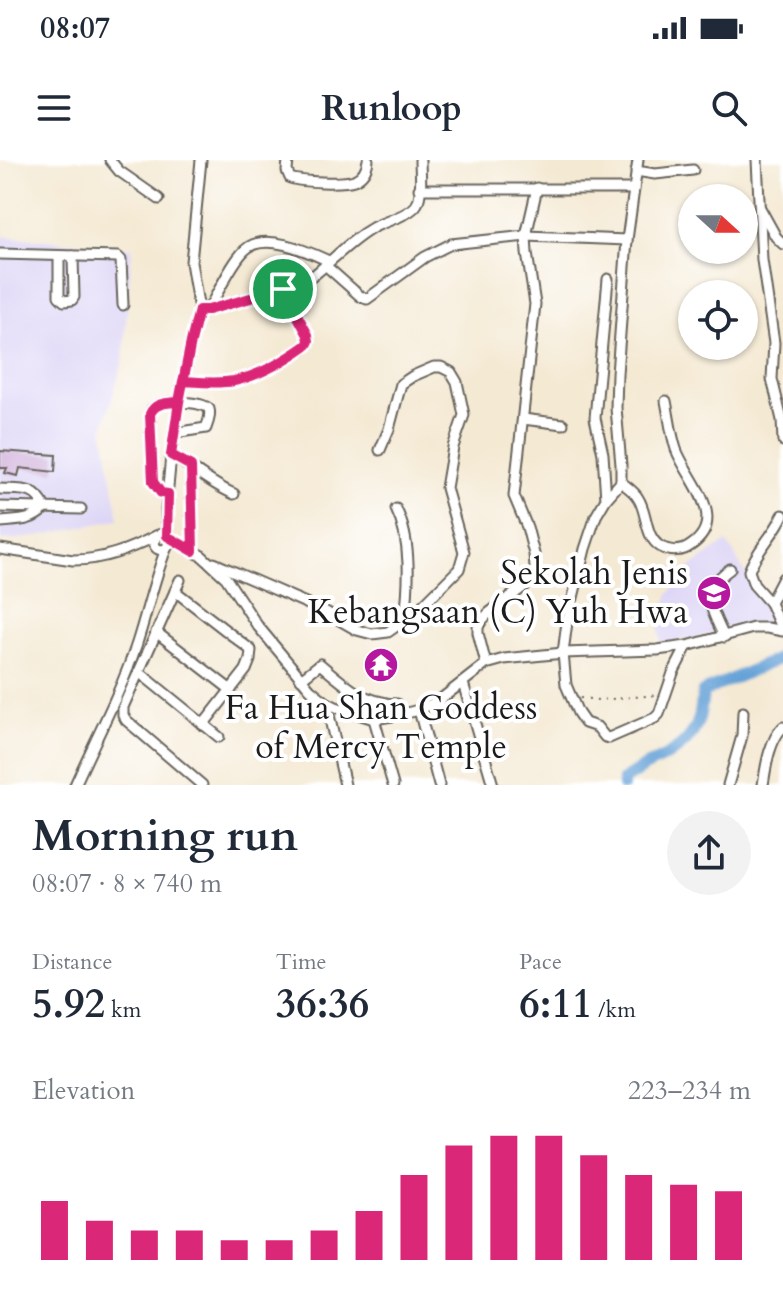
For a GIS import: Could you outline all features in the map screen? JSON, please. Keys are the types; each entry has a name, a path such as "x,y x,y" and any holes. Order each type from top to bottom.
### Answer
{"street":[{"path":"110,160 119,171 159,199"},
{"path":"201,160 191,262 204,310"},
{"path":"288,160 290,178 322,181 356,179 365,172 368,160"},
{"path":"204,310 305,282 351,242 374,227 413,209 419,198 420,160"},
{"path":"638,160 627,240 617,385 621,482 596,516 567,622 563,653 566,685 582,720 597,727 609,738 655,718 687,646"},
{"path":"757,160 758,184"},
{"path":"636,171 655,174 693,170"},
{"path":"486,664 478,627 489,613 526,585 535,568 527,527 514,496 535,304 526,236 537,188"},
{"path":"419,189 634,189"},
{"path":"758,205 783,244"},
{"path":"758,205 774,343 772,379 782,420 783,441"},
{"path":"75,785 126,672 155,578 179,402 204,310 239,256 249,246 262,243 287,245 327,263 360,296 367,299 425,257 451,244 526,236 627,240"},
{"path":"0,254 120,258 123,305"},
{"path":"59,256 59,296 64,301 74,297 73,256"},
{"path":"606,499 603,454 595,418 608,279"},
{"path":"183,381 215,383 242,379 307,345 308,335 283,289"},
{"path":"0,550 84,560 162,542 193,551 211,562 324,611 357,630 372,634 388,632 413,615 459,569 464,552 446,488 453,447 464,415 457,382 451,372 434,367 401,384 380,450"},
{"path":"621,482 640,501 647,528 664,548 676,551 689,547 701,536 707,512 677,450 666,401"},
{"path":"168,494 161,493 153,482 152,409 179,402 208,407 206,428 174,433"},
{"path":"523,419 563,424"},
{"path":"171,455 213,484 234,494"},
{"path":"191,466 193,551"},
{"path":"0,489 32,492 40,497 45,508"},
{"path":"0,507 81,509"},
{"path":"0,522 36,517 45,508"},
{"path":"396,509 406,541 409,591 405,620"},
{"path":"782,631 770,603 754,585 749,571 783,515"},
{"path":"211,562 226,578 257,625 310,689 326,702 374,719 419,710 441,699 486,664 504,659 563,653 657,650 687,646 753,628 782,631"},
{"path":"724,637 711,610 710,594 720,576 730,569"},
{"path":"770,603 783,578"},
{"path":"180,580 123,707 123,715 202,785"},
{"path":"175,591 251,650 246,670 203,725"},
{"path":"156,632 231,690"},
{"path":"137,643 149,649"},
{"path":"301,679 320,664 358,694 378,703 397,704"},
{"path":"139,672 219,737"},
{"path":"463,683 493,785"},
{"path":"326,702 345,785"},
{"path":"419,710 439,785"},
{"path":"728,785 742,736 743,712"},
{"path":"374,719 393,785"},
{"path":"763,785 770,753 783,727"}],"path":[{"path":"570,696 599,700 667,693"}],"shaded area":[{"path":"0,236 132,248 123,361 103,429 119,519 29,538 0,540"},
{"name":"Sekolah Jenis Kebangsaan (C) Yuh Hwa","path":"727,542 758,591 770,619 767,623 749,623 661,644 658,624 669,594 688,569"}],"building":[{"path":"0,451 56,455 55,472 20,468 18,476 5,473 7,468 0,468"}],"waterway":[{"path":"623,785 623,780 674,751 687,740 699,718 703,692 783,654"}],"place":[{"name":"Sekolah Jenis Kebangsaan (C) Yuh Hwa","path":"714,593"},
{"name":"Fa Hua Shan Goddess of Mercy Temple","path":"381,665"}],"route":[{"path":"283,289 199,310 191,342 179,402 171,455 191,466 193,551 167,536 168,494 161,493 153,482 150,414 158,405 179,402 183,381 215,383 251,376 305,347 309,341 308,335 283,289"}]}
